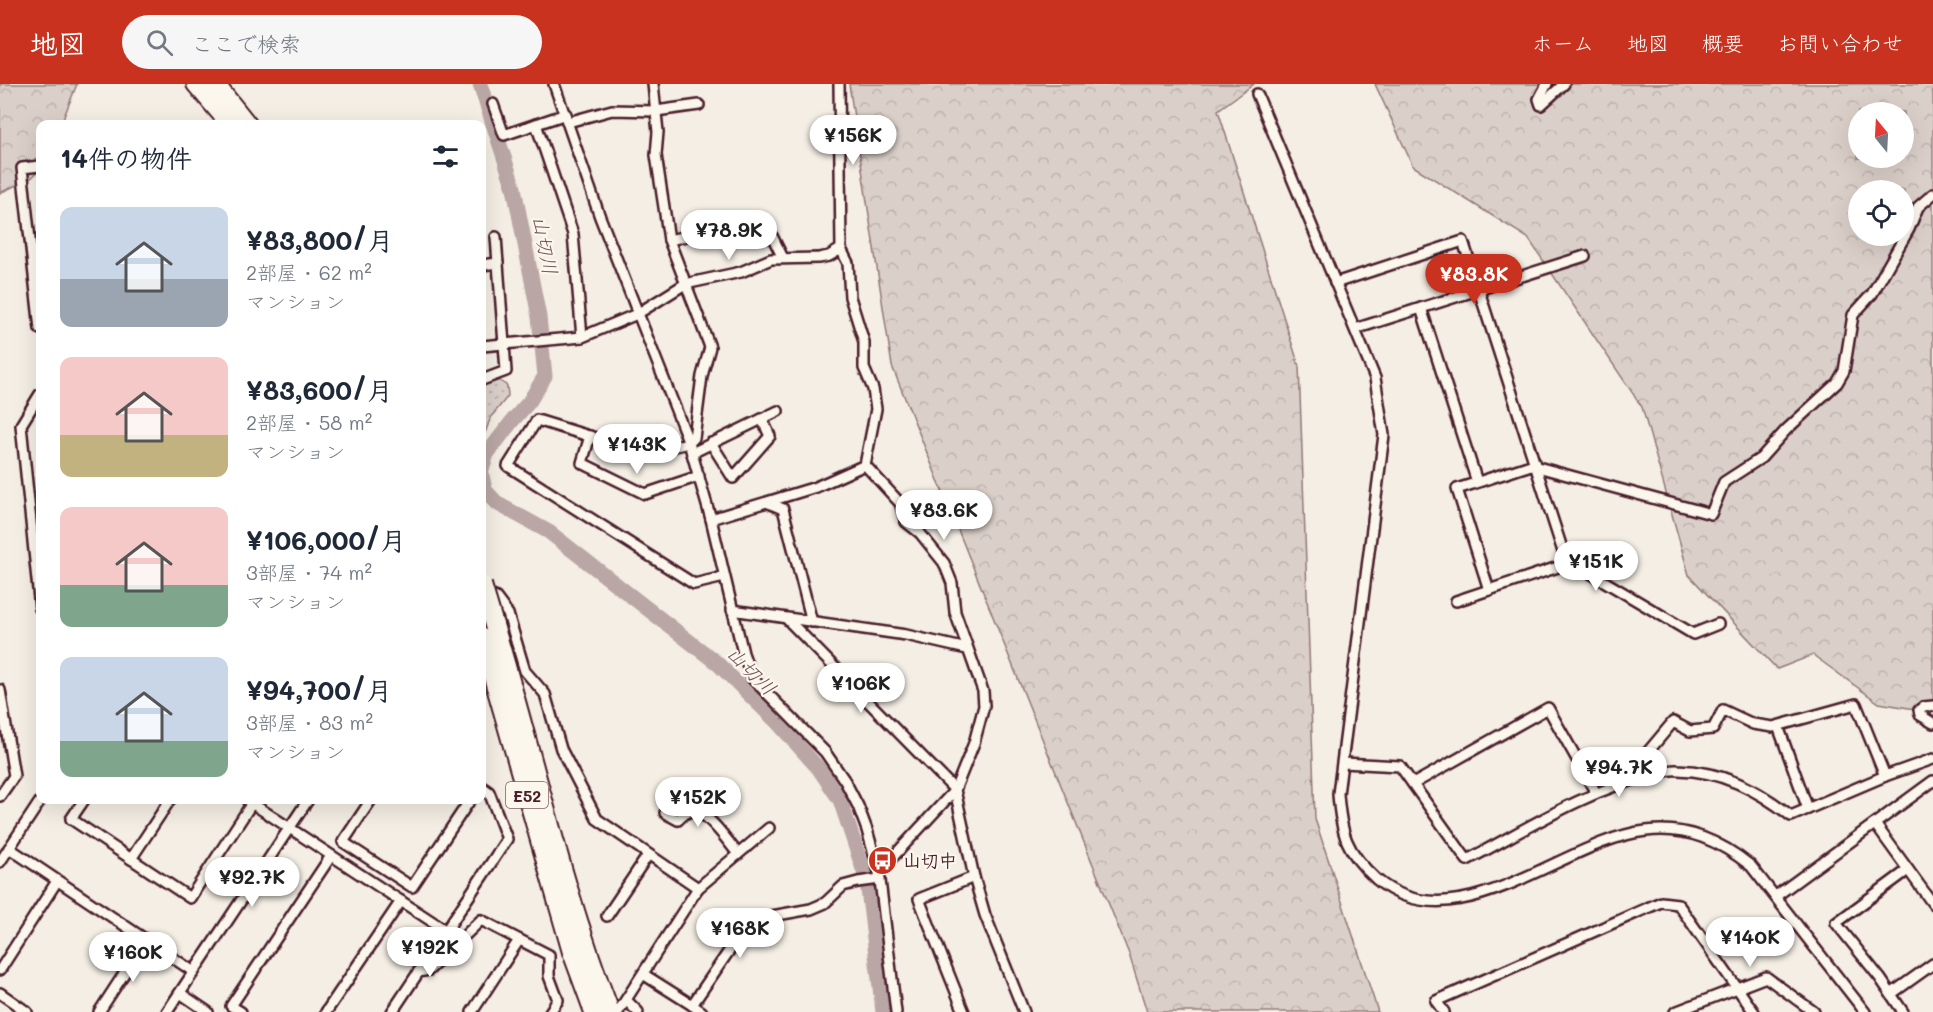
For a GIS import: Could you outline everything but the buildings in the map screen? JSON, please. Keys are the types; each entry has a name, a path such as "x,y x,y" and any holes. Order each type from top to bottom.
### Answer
{"highway":[{"path":"196,84 227,120"},
{"path":"215,84 244,120"},
{"name":"E52","path":"486,616 488,631 578,944 594,1012"},
{"name":"E52","path":"578,944 610,1012"}],"street":[{"path":"554,84 600,217 690,448 711,519 742,653 752,678 825,752 845,781 864,822 877,877 896,1012"},
{"path":"653,84 658,132 656,155 669,240 710,347 702,376 694,438 690,448"},
{"path":"839,84 841,249 848,263 850,297 864,342 864,368 873,389 876,409 864,465"},
{"path":"1547,84 1539,99 1541,105 1564,84"},
{"path":"1257,94 1375,378 1384,435 1338,794 1341,825 1350,848 1363,867 1400,894 1418,900 1442,901 1481,895 1613,839 1638,832 1665,830 1699,835 1735,853 1751,866 1865,1012"},
{"path":"493,104 504,135 536,124 612,110 656,111 699,105"},
{"path":"536,124 573,234 582,337"},
{"path":"36,166 22,168 36,295"},
{"path":"1489,590 1457,489 1534,465 1711,514 1724,482 1761,458 1786,430 1837,383 1844,371 1853,315 1872,294 1909,229 1918,207 1933,194"},
{"path":"669,240 712,230 770,232 783,258"},
{"path":"29,236 36,235"},
{"path":"486,378 506,371 496,237"},
{"path":"1335,283 1463,241 1567,564"},
{"path":"486,346 582,337 638,314 672,290 685,284 741,272 771,259 819,258 829,256 841,249"},
{"path":"1355,329 1585,256"},
{"path":"486,264 498,263"},
{"path":"1421,308 1477,482"},
{"path":"36,401 21,425 36,564"},
{"path":"724,577 694,584 508,466 537,420 644,453 690,448 711,443 778,411"},
{"path":"711,443 733,478 770,436 762,419"},
{"path":"590,436 582,463 645,494 699,476"},
{"path":"711,519 816,487 864,465"},
{"path":"692,1005 744,929 766,916 811,909 825,903 843,886 877,877 955,790 974,743 984,706 983,691 967,649 956,612 952,583 944,562 920,533 906,522 900,503 864,465"},
{"path":"769,503 783,509 812,622"},
{"path":"30,506 36,510"},
{"path":"1456,601 1567,564 1575,564 1693,634 1718,624"},
{"path":"486,591 496,598 508,614 525,671 545,694 561,749 597,819 699,888"},
{"path":"732,610 906,635 967,649"},
{"path":"787,619 955,790 974,877 985,915 1024,1012"},
{"path":"0,690 14,776 0,796"},
{"path":"1651,776 1647,753 1673,722 1690,731 1713,729 1724,710 1753,724 1778,726 1856,704 1885,776"},
{"path":"1933,706 1919,710 1920,715 1933,723"},
{"path":"1413,784 1548,708 1596,793"},
{"path":"1778,726 1808,809"},
{"path":"1343,763 1400,766 1467,860 1596,793 1618,784 1675,770 1702,772 1727,778 1751,788 1791,816 1885,776 1933,759"},
{"path":"1776,896 1933,781"},
{"path":"392,1012 507,839 489,792 486,790"},
{"path":"0,862 39,804"},
{"path":"81,804 71,819 190,898 248,804"},
{"path":"131,859 167,804"},
{"path":"254,804 445,930"},
{"path":"168,1012 305,804"},
{"path":"368,804 343,842 412,887 467,804"},
{"path":"665,813 678,820 686,813 695,811 705,815 738,854"},
{"path":"1875,824 1933,904"},
{"path":"618,1012 699,888 769,828"},
{"path":"9,849 194,972"},
{"path":"607,916 648,855"},
{"path":"241,1012 231,1006 331,856"},
{"path":"1903,1012 1836,923 1908,870"},
{"path":"964,1012 919,898 974,877"},
{"path":"0,970 57,881"},
{"path":"326,1012 401,901"},
{"path":"1444,1012 1436,1001 1661,903 1671,902 1678,904 1754,1012"},
{"path":"418,972 429,970 481,920 549,955 549,976 558,1000 550,1012"},
{"path":"99,1012 146,940"},
{"path":"472,1012 519,940"},
{"path":"1891,994 1933,964"},
{"path":"643,974 702,1012"},
{"path":"1676,1012 1766,976 1814,1012"},
{"path":"0,993 27,1012"},
{"path":"180,993 208,1012"},
{"path":"626,1000 638,1012"}],"green space":[{"path":"0,84 77,84 63,120 36,120 36,174 0,193"},
{"path":"849,84 1254,84 1218,110 1299,366 1315,819 1378,1012 1147,1012 1129,954 892,366"},
{"path":"1375,84 1933,84 1933,712 1879,703 1813,655 1777,669 1689,575 1642,407 1528,238 1413,166"},
{"path":"496,378 507,386 508,396 491,417 486,430 486,382"}],"waterway":[{"name":"山切川","path":"480,84 514,188 539,317 545,376 529,402 486,457"},
{"name":"山切川","path":"486,491 498,504 549,532 717,663 778,723 819,769 840,800 867,881 883,1012"}],"place":[{"name":"山切中","path":"882,860"}]}
